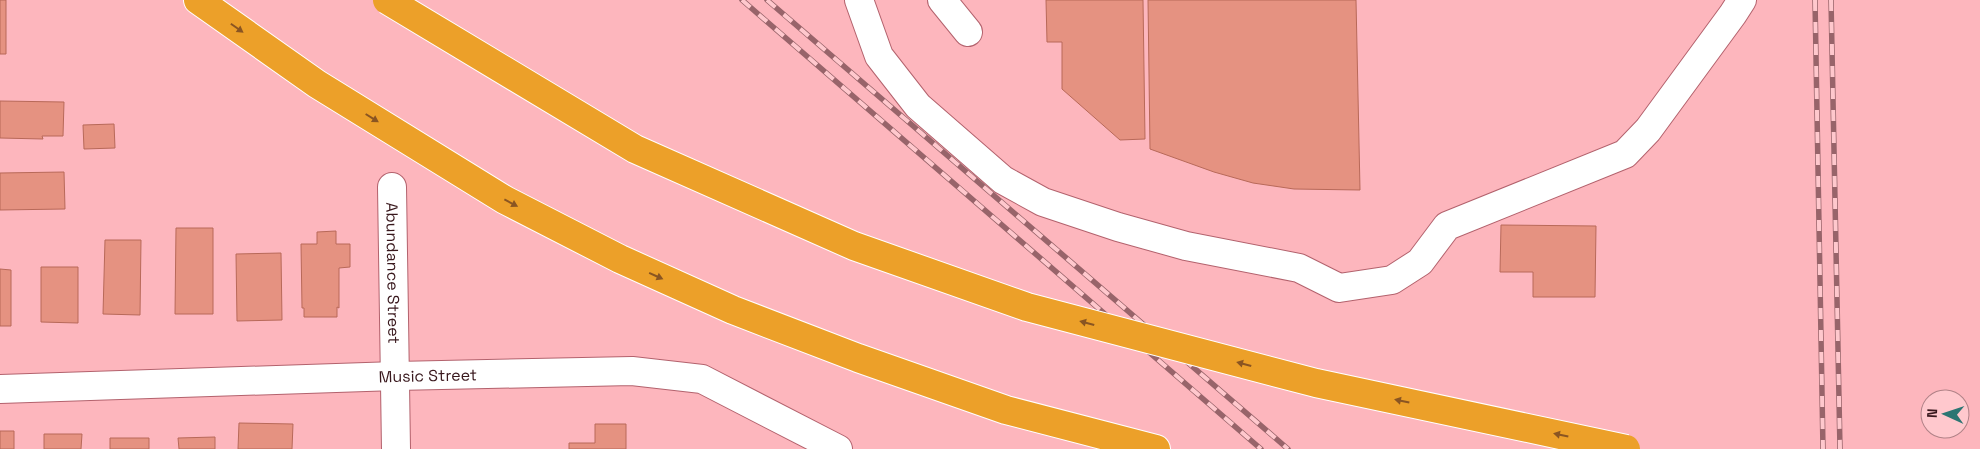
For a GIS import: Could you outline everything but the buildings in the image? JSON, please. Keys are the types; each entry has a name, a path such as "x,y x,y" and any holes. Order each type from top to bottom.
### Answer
{"highway":[{"path":"198,0 316,84 505,200 620,259 733,310 858,358 1006,410 1156,449"},
{"path":"387,0 635,148 854,246 1036,310 1316,383 1626,449"}],"street":[{"path":"859,0 879,56 918,106 1003,180 1043,202 1118,227 1186,246 1298,268 1339,288 1392,280 1420,262 1446,226 1625,154 1648,130 1742,0"},
{"path":"942,0 968,32"},
{"name":"Abundance Street","path":"392,188 396,449"},
{"name":"Music Street","path":"0,389 396,376 632,371 702,379 838,449"}],"railway":[{"path":"742,0 1261,449"},
{"path":"767,0 1288,449"},
{"path":"1815,0 1823,449"},
{"path":"1831,0 1840,449"}]}
